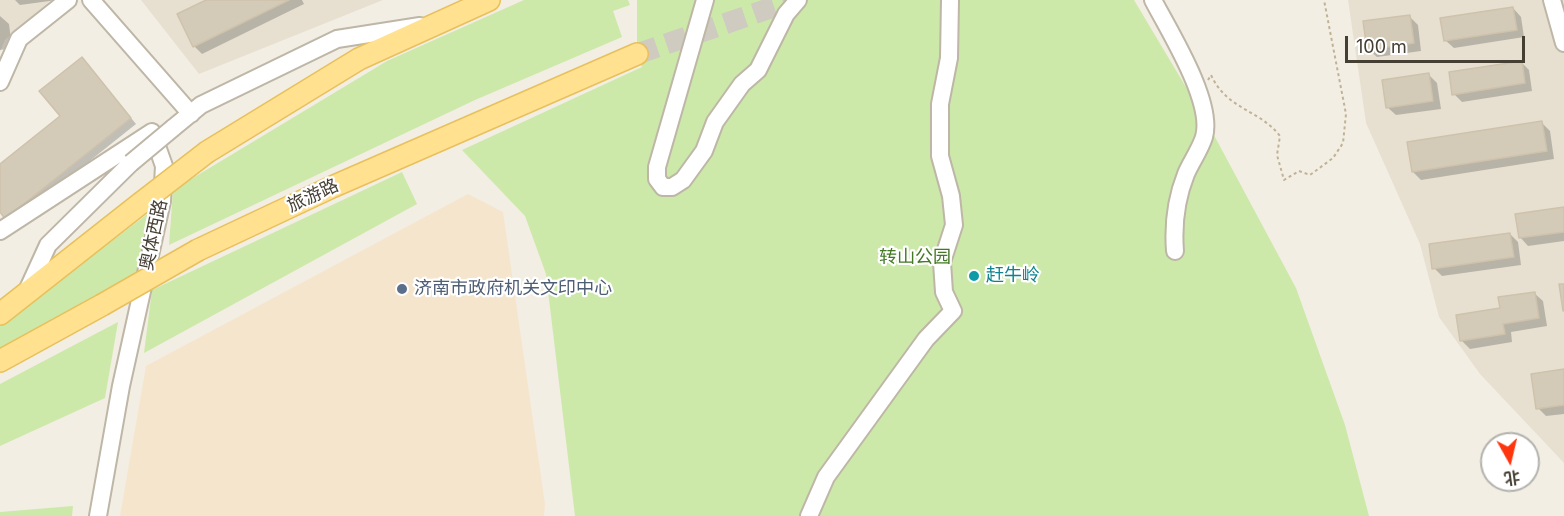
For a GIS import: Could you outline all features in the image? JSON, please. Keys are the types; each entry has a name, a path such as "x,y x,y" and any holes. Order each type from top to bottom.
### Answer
{"main road":[{"path":"0,314 207,152 359,59 429,25 489,0"},
{"name":"旅游路","path":"0,361 198,250 332,187 637,54"}],"street":[{"path":"0,82 19,39 68,0"},
{"path":"91,0 191,114"},
{"path":"705,0 657,168 657,179 663,187 672,188 683,180 704,151 715,122 742,84 758,70 786,14 798,0"},
{"path":"809,516 826,477 927,339 953,311 944,292 942,262 954,225 951,196 940,156 940,104 949,58 950,0"},
{"path":"1153,0 1196,82 1204,118 1204,136 1182,186 1173,225 1175,251"},
{"path":"1552,0 1564,43"},
{"path":"27,293 48,245 131,163 201,105 337,39 429,25"},
{"name":"奥体西路","path":"0,231 152,132 164,166 162,201 120,386 98,516"}],"path":[{"path":"1196,82 1205,84 1211,75 1217,89 1236,106 1270,123 1280,136 1276,155 1284,180 1299,171 1310,175 1333,158 1343,143 1346,114 1324,0"}],"shaded area":[{"path":"0,0 51,0 5,40 0,52"},
{"path":"141,0 383,0 199,74"},
{"path":"1348,0 1564,0 1564,463 1540,438 1540,432 1535,432 1480,374 1439,317 1420,244 1366,123"},
{"name":"济南市政府机关文印中心","path":"468,194 503,212 545,504 544,516 120,516 146,366"}],"green space":[{"path":"524,0 628,0 630,5 613,11 622,37 475,100 169,245 173,190 387,61"},
{"name":"转山公园","path":"637,0 1134,0 1208,124 1296,288 1345,425 1369,516 575,516 546,274 525,216 462,150 642,67 637,54"},
{"path":"402,172 417,204 144,353 152,290"},
{"path":"154,209 142,270 0,351 0,326"},
{"path":"118,322 105,398 0,446 0,384"},
{"path":"73,506 72,516 0,516 0,512"}],"building":[{"path":"206,0 289,0 193,47 177,14"},
{"path":"1513,7 1517,30 1444,41 1440,18"},
{"path":"1410,15 1414,43 1367,50 1363,21"},
{"path":"82,57 131,118 5,219 0,212 0,164 60,116 39,91"},
{"path":"1522,61 1525,83 1452,95 1449,72"},
{"path":"1429,73 1433,101 1386,108 1382,80"},
{"path":"1542,121 1547,151 1412,172 1407,142"},
{"path":"1564,207 1564,232 1519,238 1515,214"},
{"path":"1510,233 1514,257 1432,269 1429,244"},
{"path":"1559,284 1564,284 1564,311 1563,311"},
{"path":"1535,292 1539,318 1503,324 1505,334 1460,341 1456,315 1500,308 1498,297"},
{"path":"1564,369 1564,405 1536,409 1531,374"}],"tunnel":[{"path":"637,54 794,0"}],"place":[{"name":"赶牛岭","path":"974,276"},
{"name":"济南市政府机关文印中心","path":"402,289"}]}
